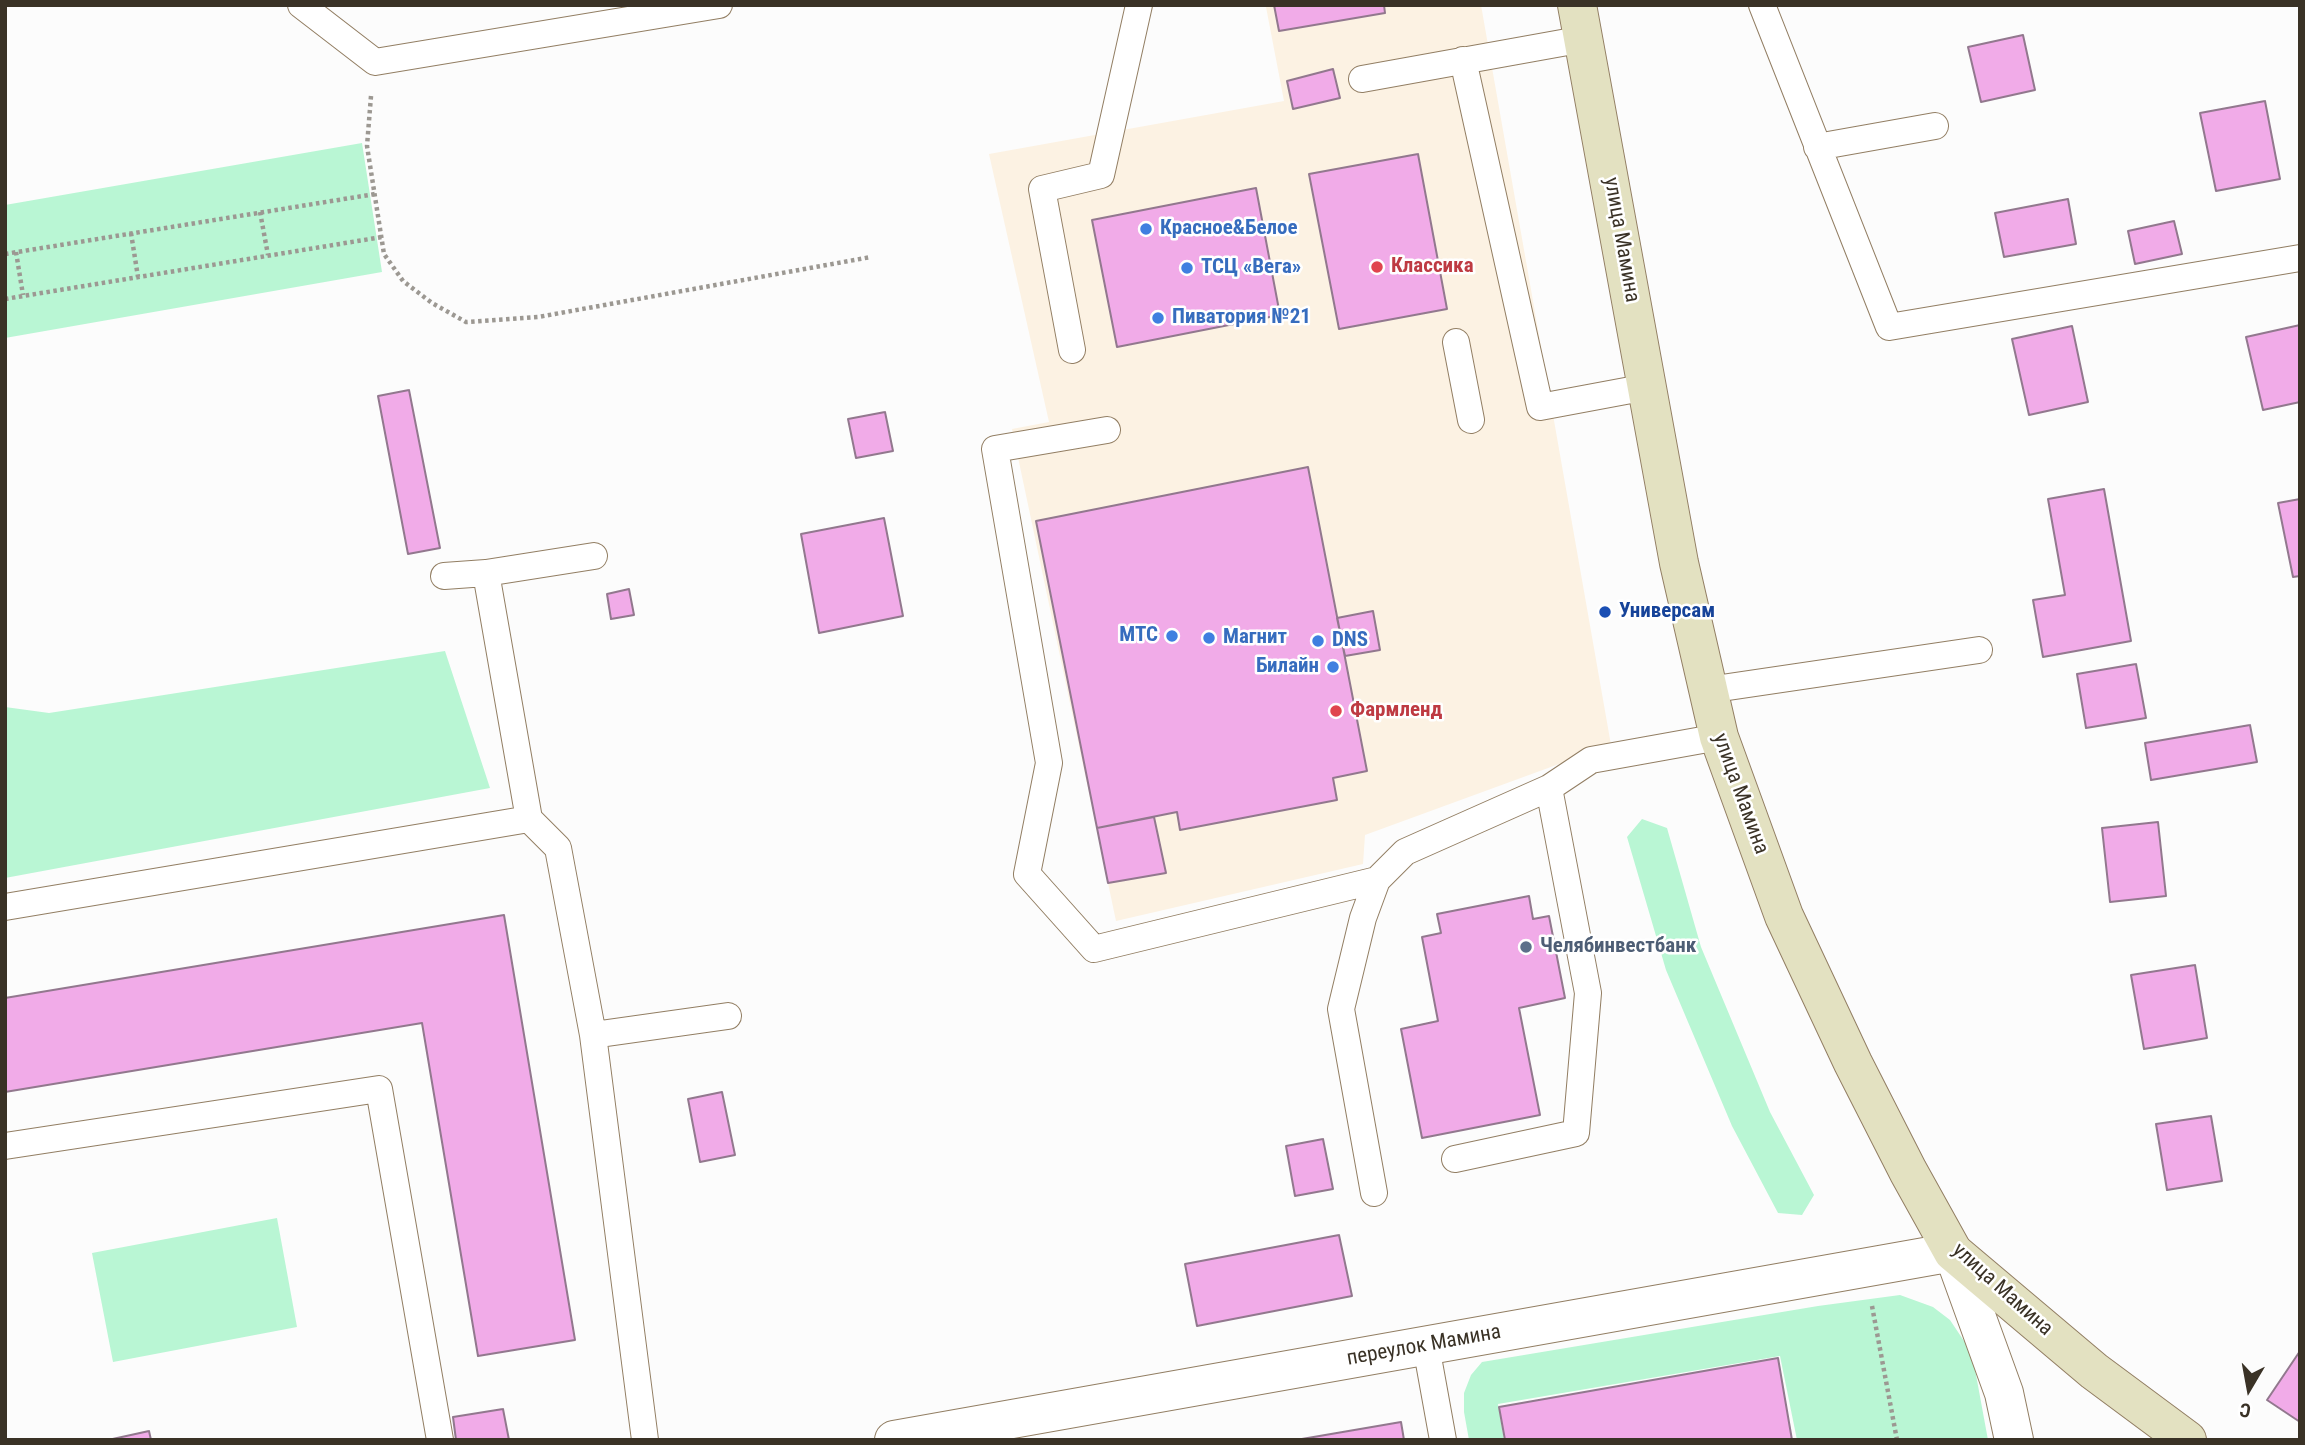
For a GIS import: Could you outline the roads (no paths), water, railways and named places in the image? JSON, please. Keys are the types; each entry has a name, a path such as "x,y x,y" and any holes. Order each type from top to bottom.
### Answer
{"main road":[{"name":"улица Мамина","path":"1581,22 1679,563 1718,737 1784,916 1853,1063 1953,1252 2094,1371 2187,1440"}],"street":[{"name":"переулок Мамина","path":"894,1440 1953,1252"},
{"path":"1953,1252 2004,1393 2014,1440"}],"lane":[{"path":"301,5 375,62 719,5"},
{"path":"1072,350 1042,189 1101,175 1139,5"},
{"path":"1762,5 1889,327 2300,258"},
{"path":"1362,79 1463,60 1581,22"},
{"path":"1463,60 1540,407 1647,387"},
{"path":"1818,147 1935,126"},
{"path":"1456,342 1471,420"},
{"path":"1107,430 995,449 1049,763 1027,874 1094,949 1377,880"},
{"path":"444,576 486,573 594,556"},
{"path":"486,573 529,819 558,848 593,1035 645,1440"},
{"path":"1708,690 1979,650"},
{"path":"1374,1193 1341,1009 1363,918 1377,880 1405,852 1549,788 1591,760 1718,737"},
{"path":"1455,1159 1576,1133 1588,993 1549,788"},
{"path":"5,907 529,819"},
{"path":"593,1035 728,1016"},
{"path":"5,1146 379,1089 440,1440"},
{"path":"1426,1346 1443,1440"}],"place":[{"name":"Красное&Белое","path":"1146,229"},
{"name":"Классика","path":"1377,267"},
{"name":"ТСЦ «Вега»","path":"1187,268"},
{"name":"Пиватория №21","path":"1158,318"},
{"name":"Универсам","path":"1605,612"},
{"name":"МТС","path":"1172,636"},
{"name":"Магнит","path":"1209,638"},
{"name":"DNS","path":"1318,641"},
{"name":"Билайн","path":"1333,667"},
{"name":"Фармленд","path":"1336,711"},
{"name":"Челябинвестбанк","path":"1526,947"}]}
